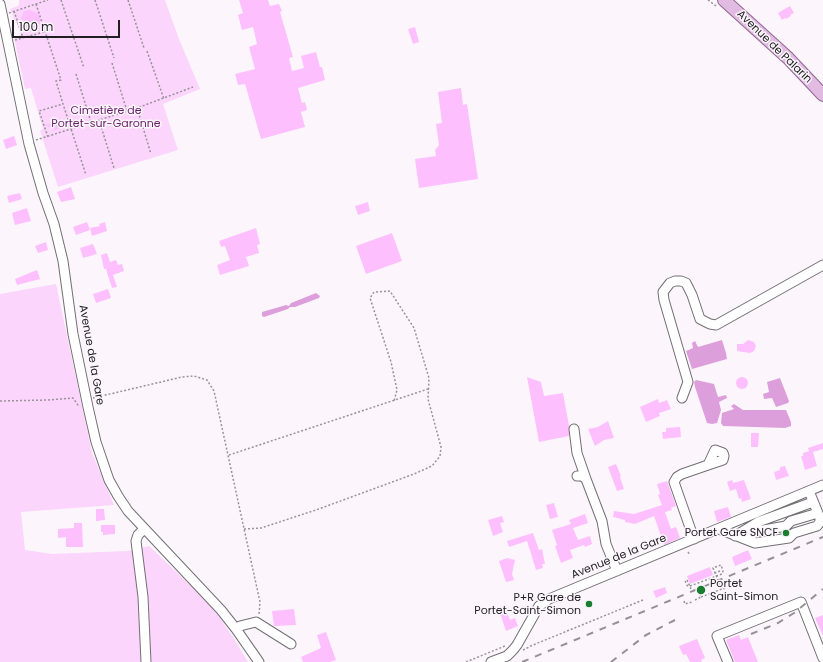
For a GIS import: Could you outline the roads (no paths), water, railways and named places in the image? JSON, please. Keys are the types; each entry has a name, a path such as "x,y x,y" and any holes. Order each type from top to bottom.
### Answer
{"main road":[{"name":"Avenue de Palarin","path":"724,0 788,58 823,95"}],"street":[{"name":"Avenue de la Gare","path":"0,4 5,17 28,141 43,193 54,224 63,261 73,334 87,404 96,442 110,480 125,508 221,610 259,662"},
{"path":"682,398 688,382 663,292 670,284 675,281 681,281 686,284 692,295 700,319 716,325 823,265"},
{"path":"574,430 582,478 602,520 606,544 617,571"},
{"path":"694,539 674,482 677,477 682,474 708,465"},
{"name":"Avenue de la Gare","path":"491,662 506,656 513,650 539,606 544,602 823,485"},
{"path":"719,529 758,543 789,538 794,533 818,525 820,520 809,491"},
{"path":"735,536 758,522 814,502"},
{"path":"745,539 758,531 786,526 791,521 818,513"},
{"path":"144,529 138,535 136,541 143,597 146,662"},
{"path":"728,662 717,636 801,602 819,637 823,658"},
{"path":"236,629 240,626 256,622 291,644"}],"railway":[{"path":"522,662 823,537"},
{"path":"751,634 778,623 794,613 823,589"},
{"path":"611,662 646,635 675,620"}],"place":[{"name":"Portet Gare SNCF","path":"786,533"},
{"name":"Portet Saint-Simon","path":"701,590"},
{"name":"P+R Gare de Portet-Saint-Simon","path":"589,604"}],"park label":[{"name":"Cimetière de Portet-sur-Garonne","path":"106,117"}]}
